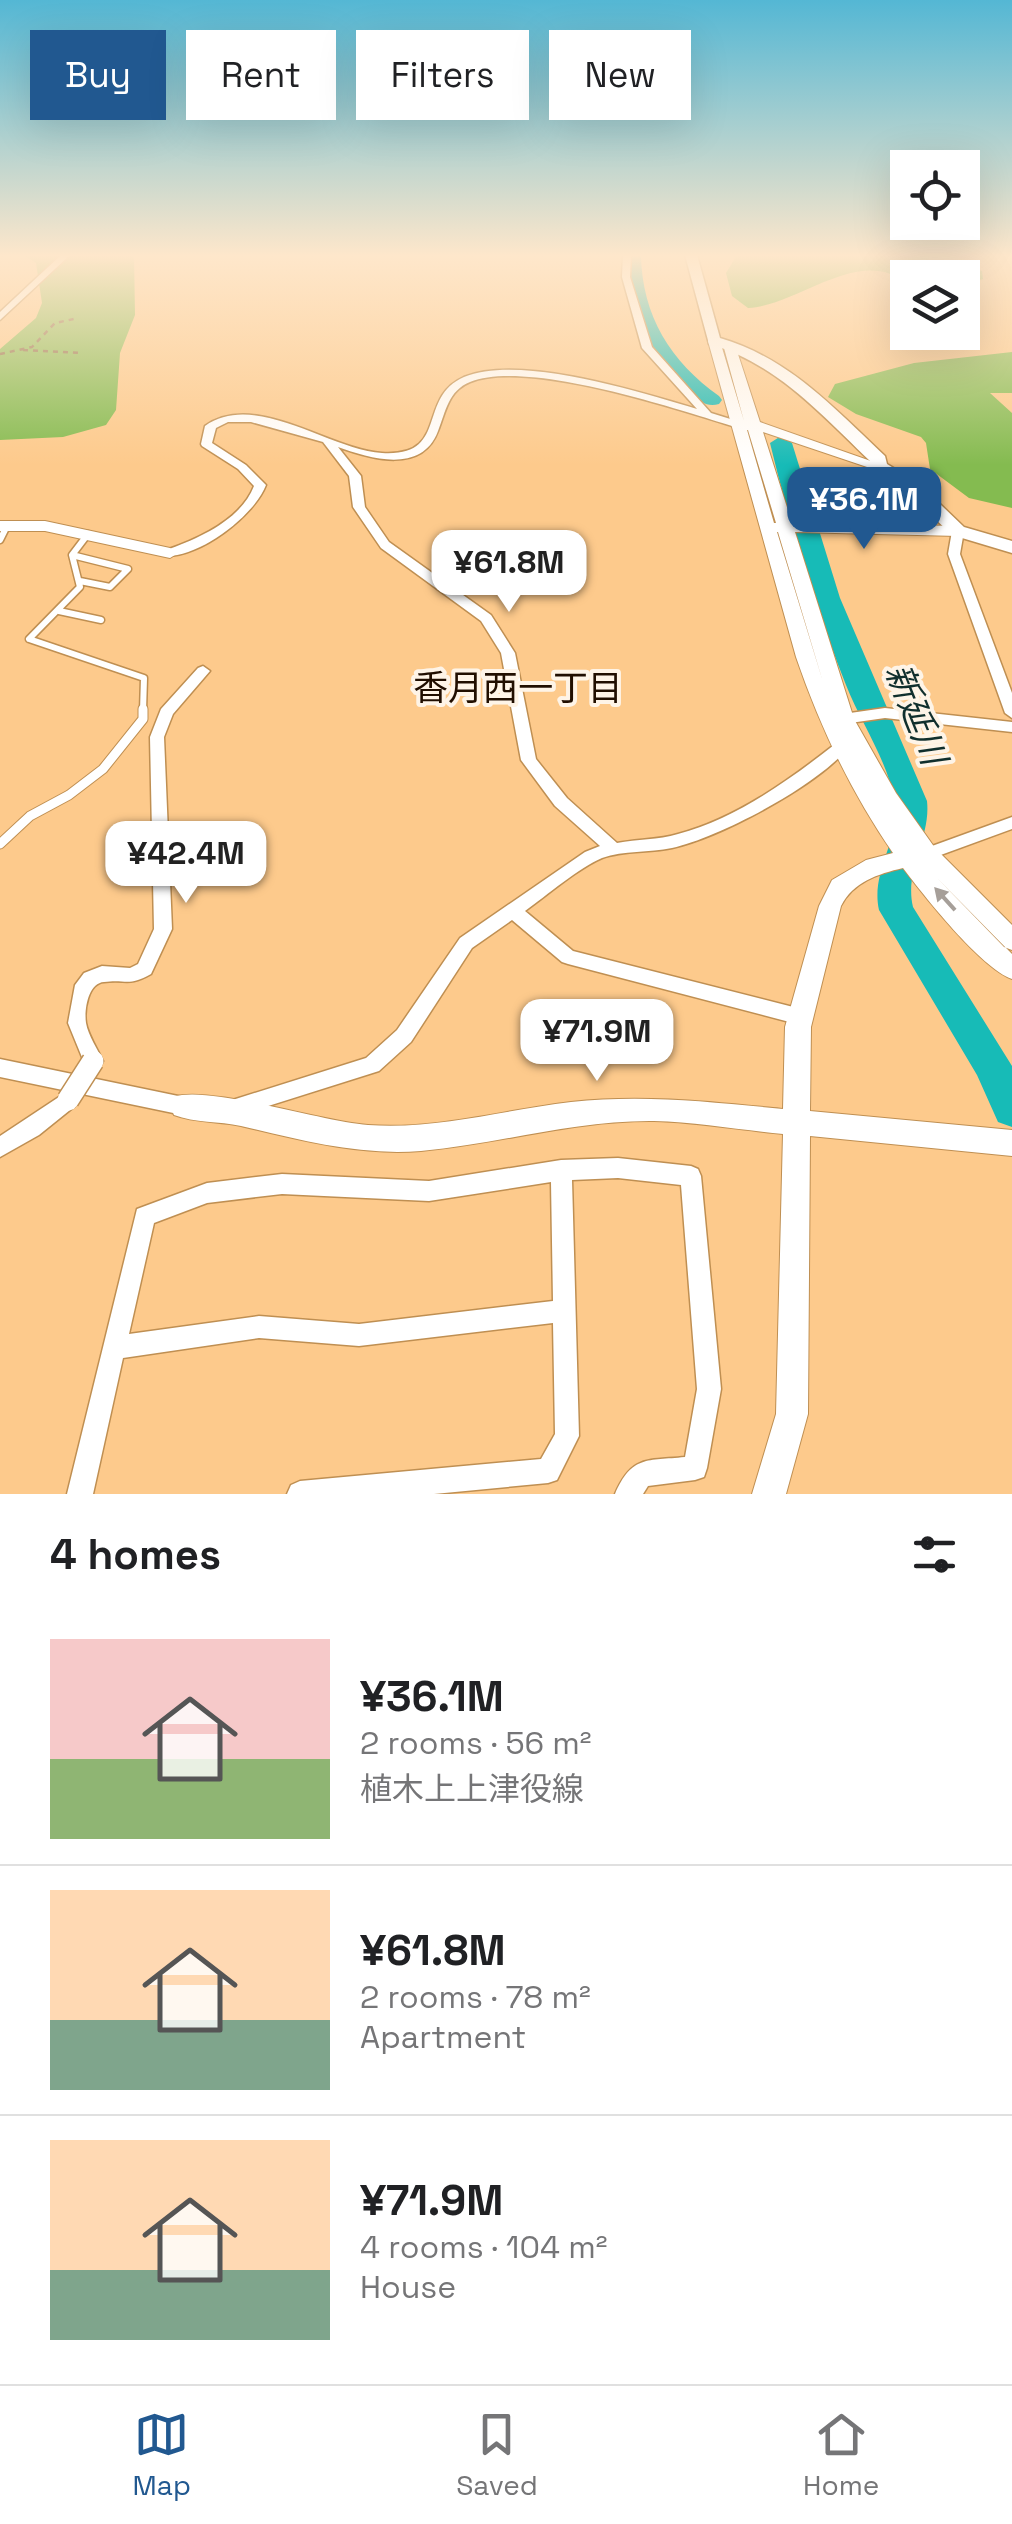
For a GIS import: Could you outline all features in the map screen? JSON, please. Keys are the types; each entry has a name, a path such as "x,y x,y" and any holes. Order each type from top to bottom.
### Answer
{"main road":[{"path":"715,325 721,342"},
{"path":"717,325 721,342"},
{"path":"721,342 758,356 798,387 879,460 878,466 912,486 958,531 1012,547"}],"street":[{"path":"640,325 647,348 708,415"},
{"path":"721,342 778,527 805,657 836,720 888,798 918,856 1012,940"},
{"path":"2,531 45,526 170,553 207,536 259,494 260,484 255,476 206,444 212,428 224,421 254,417 373,456 395,457 424,448 433,439 444,394 470,378 501,372 641,395 878,466"},
{"path":"328,442 356,476 359,507 384,545 486,618 508,652 529,760 561,802 613,849"},
{"path":"778,527 958,531 954,554 1012,713"},
{"path":"0,1147 68,1100 93,1061 78,1023 81,990 90,978 102,974 132,976 146,969 164,929 157,737 166,712 203,672"},
{"path":"836,720 885,713 1012,727"},
{"path":"836,720 840,749 918,856 1012,970"},
{"path":"226,1110 372,1064 404,1036 466,943 591,856 613,849 674,842 700,833 804,778 840,749"},
{"path":"777,1491 792,1414 794,1121 801,1016 830,906 840,886 874,866 918,856 1012,823"},
{"path":"514,912 568,956 801,1016"},
{"path":"0,1068 184,1106 226,1110 330,1134 372,1138 420,1138 573,1114 654,1109 1010,1143"},
{"path":"80,1494 146,1216 207,1193 282,1184 429,1192 560,1170 618,1168 691,1176 709,1388 695,1468 641,1474 628,1494"},
{"path":"300,1494 548,1472 567,1436 560,1170"},
{"path":"113,1348 259,1327 360,1335 562,1311"}],"lane":[{"path":"72,555 88,534"},
{"path":"0,844 30,816 68,795 102,769 143,719 144,678 29,640 80,587 72,555"},
{"path":"72,555 128,569 110,587 80,580"},
{"path":"59,611 101,620"}],"path":[{"path":"0,354 38,344 53,325"},
{"path":"22,350 81,353"}],"green space":[{"path":"28,325 131,325 120,353 116,410 106,425 63,437 0,440 0,349"},
{"path":"1012,352 1012,393 990,393 1012,413 1012,508 969,498 930,469 926,443 921,437 856,414 828,397 835,384 914,363"}],"waterway":[{"name":"新延川","path":"649,325 667,362 712,400"},
{"name":"新延川","path":"781,443 827,598 911,801 910,826 893,881 896,910 992,1065 1012,1109"}],"district":[{"name":"香月西一丁目","path":"518,688"}]}
